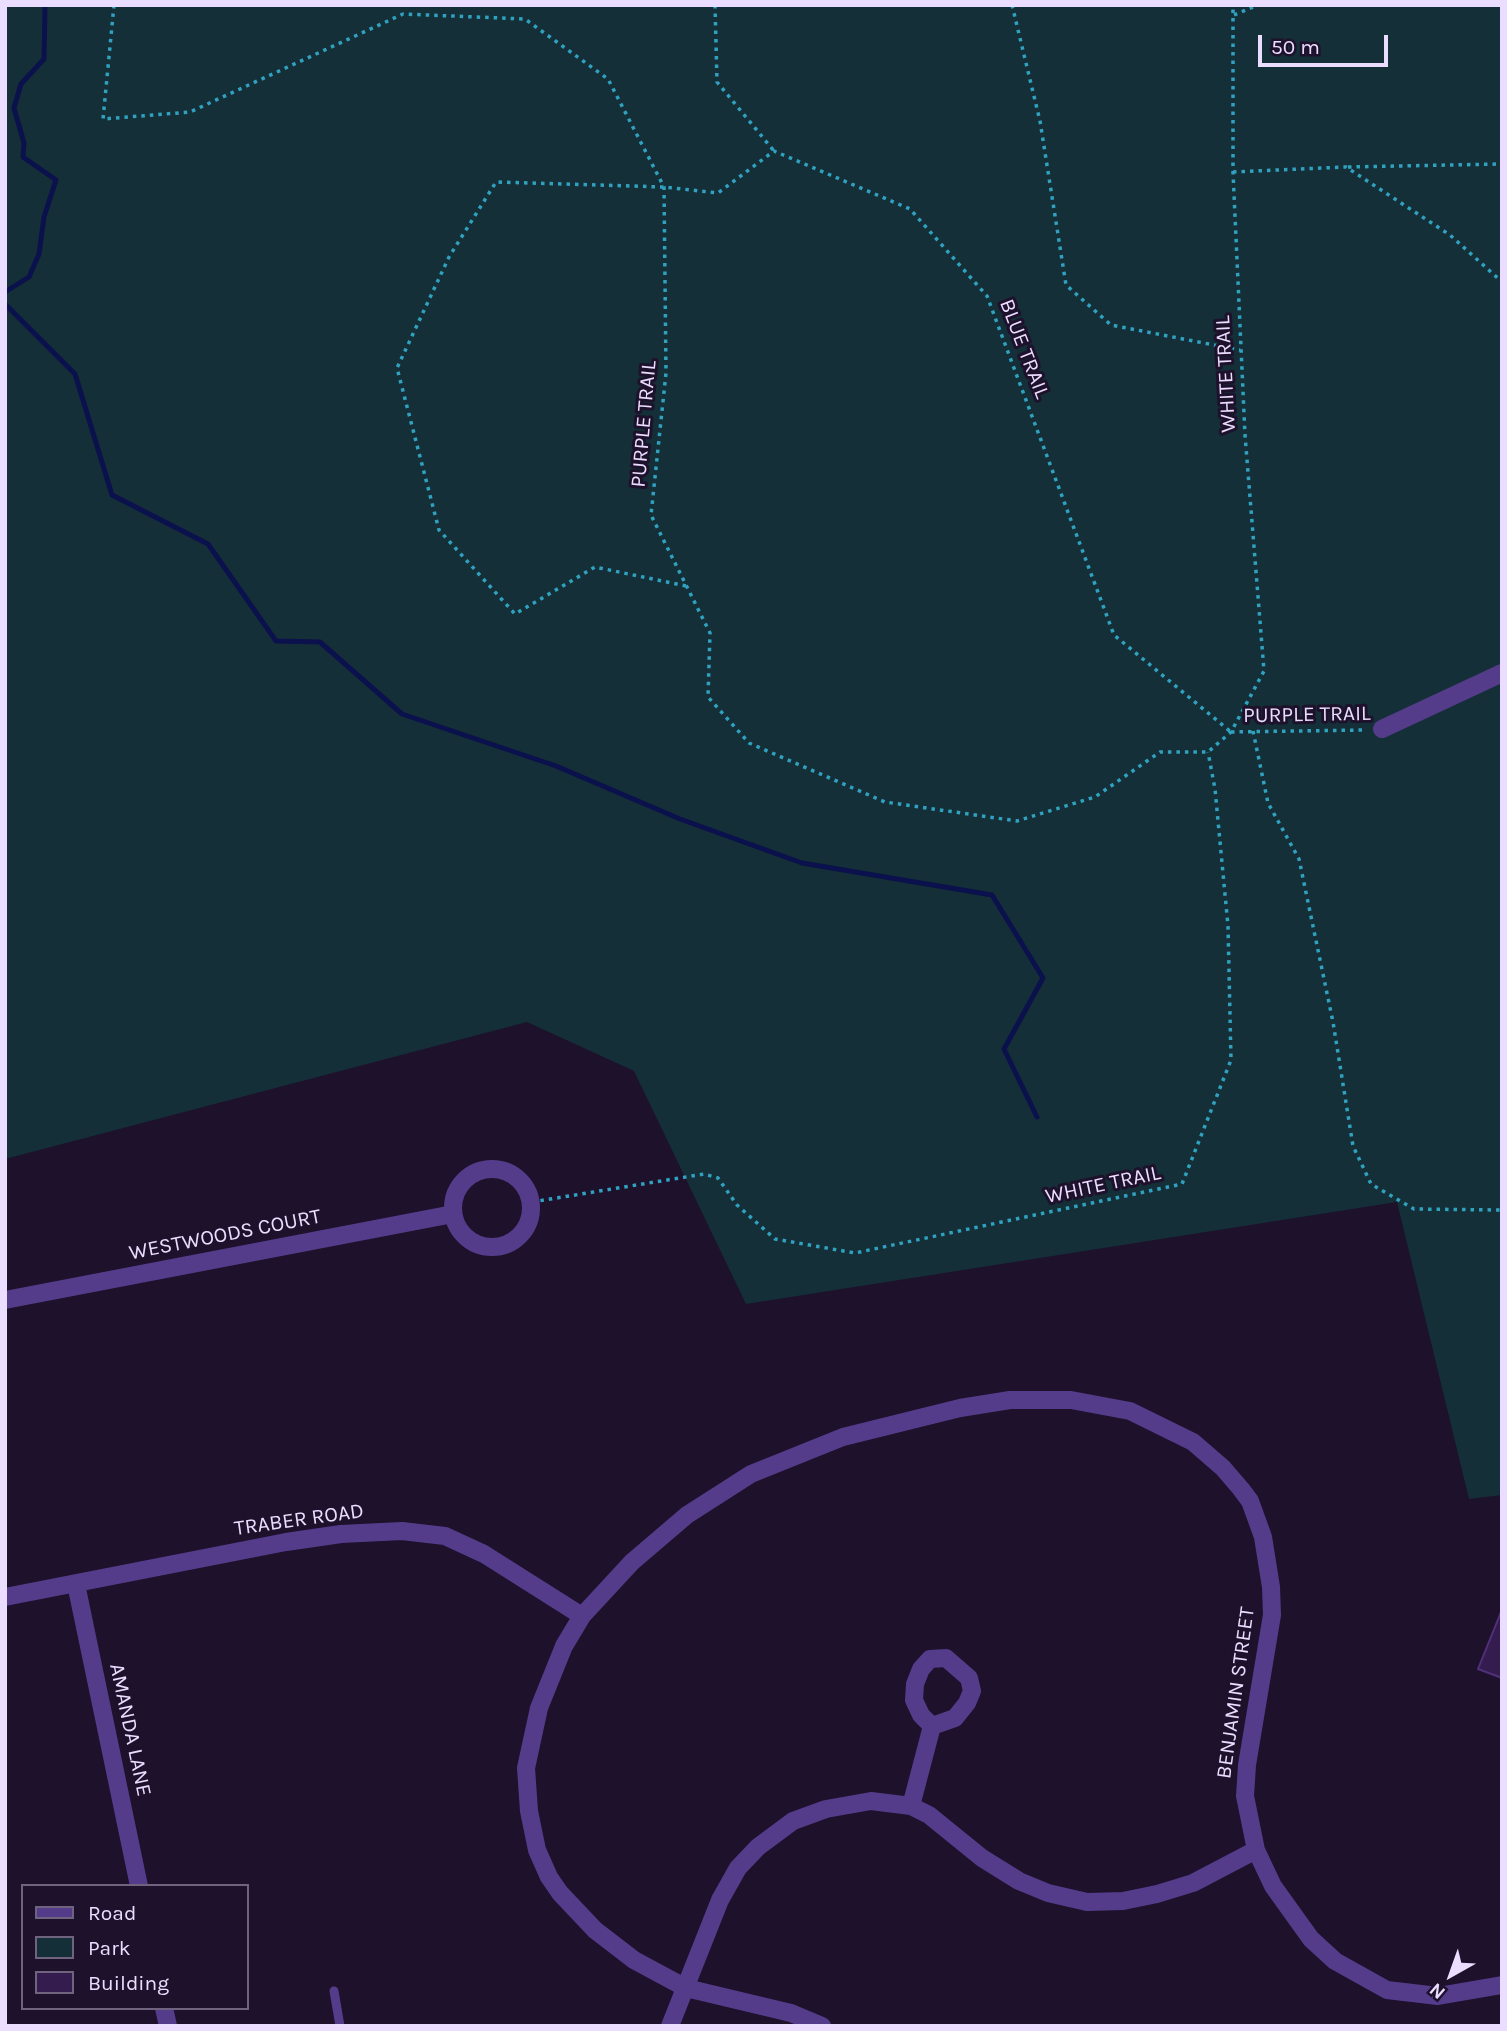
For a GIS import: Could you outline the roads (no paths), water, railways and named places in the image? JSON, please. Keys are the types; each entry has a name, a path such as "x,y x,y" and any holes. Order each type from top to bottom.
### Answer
{"street":[{"path":"1382,729 1502,673"},
{"path":"493,1168 518,1178 532,1202 531,1215 520,1236 498,1247 486,1247 464,1236 453,1214 453,1200 458,1187 479,1170 493,1168"},
{"name":"WESTWOODS COURT","path":"5,1300 453,1214"},
{"name":"BENJAMIN STREET","path":"822,2026 791,2013 686,1988 634,1961 595,1930 560,1893 537,1850 529,1811 526,1768 532,1731 552,1671 582,1616 632,1562 687,1515 751,1474 843,1437 960,1408 1010,1400 1070,1400 1123,1408 1169,1428 1193,1442 1223,1468 1250,1501 1263,1537 1272,1615 1247,1765 1245,1796 1256,1850 1273,1886 1311,1939 1335,1961 1362,1979 1387,1990 1410,1995 1438,1996 1502,1985"},
{"name":"TRABER ROAD","path":"5,1597 286,1542 341,1534 402,1531 445,1536 484,1554 582,1616"},
{"name":"AMANDA LANE","path":"76,1584 139,1884"},
{"path":"911,1806 932,1726"},
{"path":"670,2026 720,1900 738,1868 758,1847 793,1821 826,1809 871,1801 911,1806 929,1815 982,1858 1019,1881 1048,1893 1087,1902 1124,1901 1193,1883 1256,1850"}],"lane":[{"path":"334,1991 340,2026"}],"waterway":[{"path":"5,292 29,277 39,254 44,217 56,180 23,157 24,143 14,108 21,84 44,59 45,5"},
{"path":"5,304 75,374 112,495 208,544 276,641 320,642 402,714 556,766 680,819 802,863 992,895 1043,978 1004,1049 1037,1117"}]}
